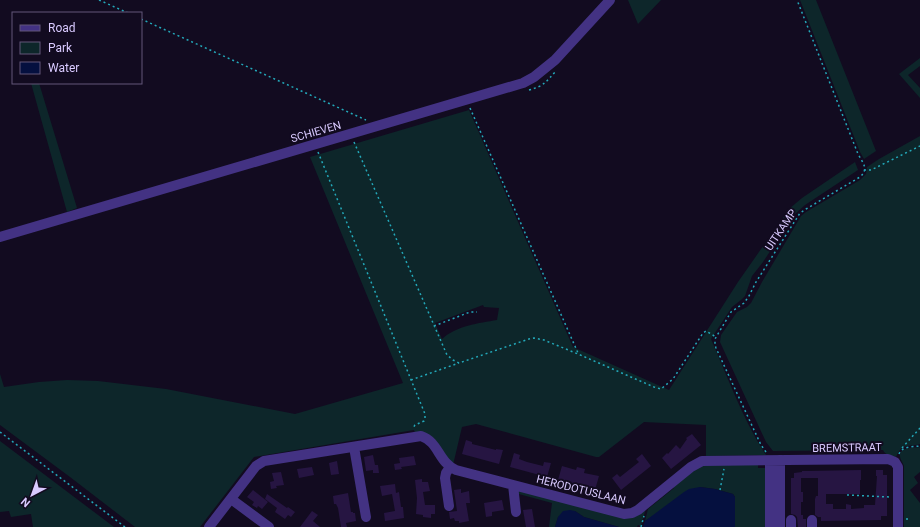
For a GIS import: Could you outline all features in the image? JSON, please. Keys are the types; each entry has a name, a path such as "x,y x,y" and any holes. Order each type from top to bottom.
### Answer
{"street":[{"name":"SCHIEVEN","path":"0,237 523,83 534,77 555,60 610,0"},
{"path":"209,527 256,466 264,460 354,447 414,436 421,436 432,442 444,462 450,467 445,478 449,506"},
{"path":"354,447 366,517"},
{"name":"BREMSTRAAT","path":"780,460 888,459 895,462 898,467 898,527"},
{"path":"770,460 770,527"},
{"name":"HERODOTUSLAAN","path":"450,467 456,470 620,514 628,514 638,510 691,467 702,461 780,460"},
{"path":"780,460 780,527"},
{"path":"512,485 516,512"},
{"path":"231,499 270,527"}],"path":[{"path":"99,0 126,12"},
{"path":"797,0 864,166 864,170 871,170 920,146"},
{"path":"142,19 350,114 372,122 375,127"},
{"path":"470,108 578,354"},
{"path":"353,142 447,355 459,363"},
{"path":"318,152 425,414 424,421 413,426 414,436"},
{"name":"UITKAMP","path":"716,337 731,312 744,303 749,296 756,282 800,213 806,208 860,177 864,173 864,170"},
{"path":"434,326 470,312 477,312"},
{"path":"411,380 534,338 544,340 661,389 673,379 702,333 706,331 716,337 716,348 761,445 766,451 770,460"},
{"path":"895,462 901,450 920,428"},
{"path":"0,432 125,527"},
{"path":"901,450 920,446"},
{"path":"720,490 724,467"},
{"path":"847,495 898,497"},
{"path":"641,527 645,514"}],"green space":[{"path":"628,0 661,0 638,24"},
{"path":"800,0 816,0 876,151 864,159 860,152"},
{"path":"920,58 920,66 908,75 920,88 920,98 899,74"},
{"path":"31,84 39,84 77,208 67,212"},
{"path":"469,110 573,347 669,390 738,282 789,209 802,198 855,162 858,170 805,205 794,215 752,276 745,296 732,307 711,339 750,428 766,455 706,456 706,425 644,422 599,457 596,457 476,424 462,427 453,465 415,433 414,430 254,457 200,527 135,527 0,425 0,374 4,387 67,380 98,381 166,389 295,414 403,383 310,157","holes":["483,305 484,307 499,308 497,320 461,328 442,339 435,323"]},
{"path":"920,136 920,444 903,447 898,452 896,457 890,456 883,450 773,451 766,442 720,342 721,335 737,312 747,307 751,303 801,216 860,180 866,174 867,167"},
{"path":"0,441 114,527 33,527 31,514 11,517 9,511 0,512"},
{"path":"920,447 920,472 914,477 918,483 910,490 920,503 920,527 904,527 904,466 900,453 907,448"},
{"path":"758,463 758,468 765,468 767,527 735,527 735,497 733,494 700,487 645,521 648,509 674,488 673,486 702,465"},
{"path":"517,490 623,517 646,508 641,526 638,525 637,527 619,527 584,517 575,511 558,517 555,527 549,527 552,503 515,493"}],"water":[{"path":"700,487 733,494 735,497 735,527 643,527 645,521 684,492 689,489"},
{"path":"563,511 575,511 584,517 619,527 555,527 558,517"}],"building":[{"path":"692,434 701,445 671,469 662,458 676,445 680,449 687,439 686,438"},
{"path":"466,440 472,442 472,444 496,450 503,450 499,464 462,454"},
{"path":"514,453 520,455 519,459 527,462 543,466 544,462 551,463 547,477 510,467"},
{"path":"642,454 651,466 621,490 612,478 617,474 620,477 639,462 636,459"},
{"path":"373,455 375,465 378,465 379,473 373,473 373,470 366,471 364,457"},
{"path":"414,456 416,465 401,467 402,469 395,470 394,464 400,463 399,458"},
{"path":"337,461 339,474 331,475 329,463"},
{"path":"562,466 576,470 577,467 585,469 584,473 599,476 595,490 558,480"},
{"path":"312,467 314,475 299,478 297,469"},
{"path":"861,470 860,494 826,494 826,504 833,504 833,509 846,509 846,504 851,505 851,509 864,508 864,505 875,505 876,470 883,470 883,475 887,475 887,516 881,516 881,520 821,521 821,517 815,515 815,499 816,496 818,496 818,478 801,478 803,502 801,502 801,515 803,515 803,519 806,519 806,527 798,527 797,517 791,514 791,478 794,478 794,473 802,471"},
{"path":"281,472 284,485 276,486 277,488 271,489 270,482 274,481 272,473"},
{"path":"422,479 422,482 428,482 430,491 423,492 425,505 435,505 435,514 431,514 431,518 416,514 417,498 415,480"},
{"path":"395,484 396,493 399,492 401,507 403,507 404,518 385,521 384,513 395,511 392,494 382,496 380,486"},
{"path":"461,489 461,493 469,491 470,503 466,503 469,521 459,523 459,521 455,521 454,518 450,519 449,512 457,511 454,490"},
{"path":"253,490 268,502 262,509 258,506 257,508 252,505 254,502 247,497"},
{"path":"348,493 351,512 355,513 356,521 346,523 347,527 341,527 338,508 336,504 334,504 333,496"},
{"path":"267,494 295,512 291,517 288,515 285,519 275,512 277,508 265,499"},
{"path":"502,500 504,510 492,512 492,516 486,517 484,503"},
{"path":"532,509 535,527 526,527 523,510"},
{"path":"312,511 318,515 313,521 320,527 300,527"}]}
